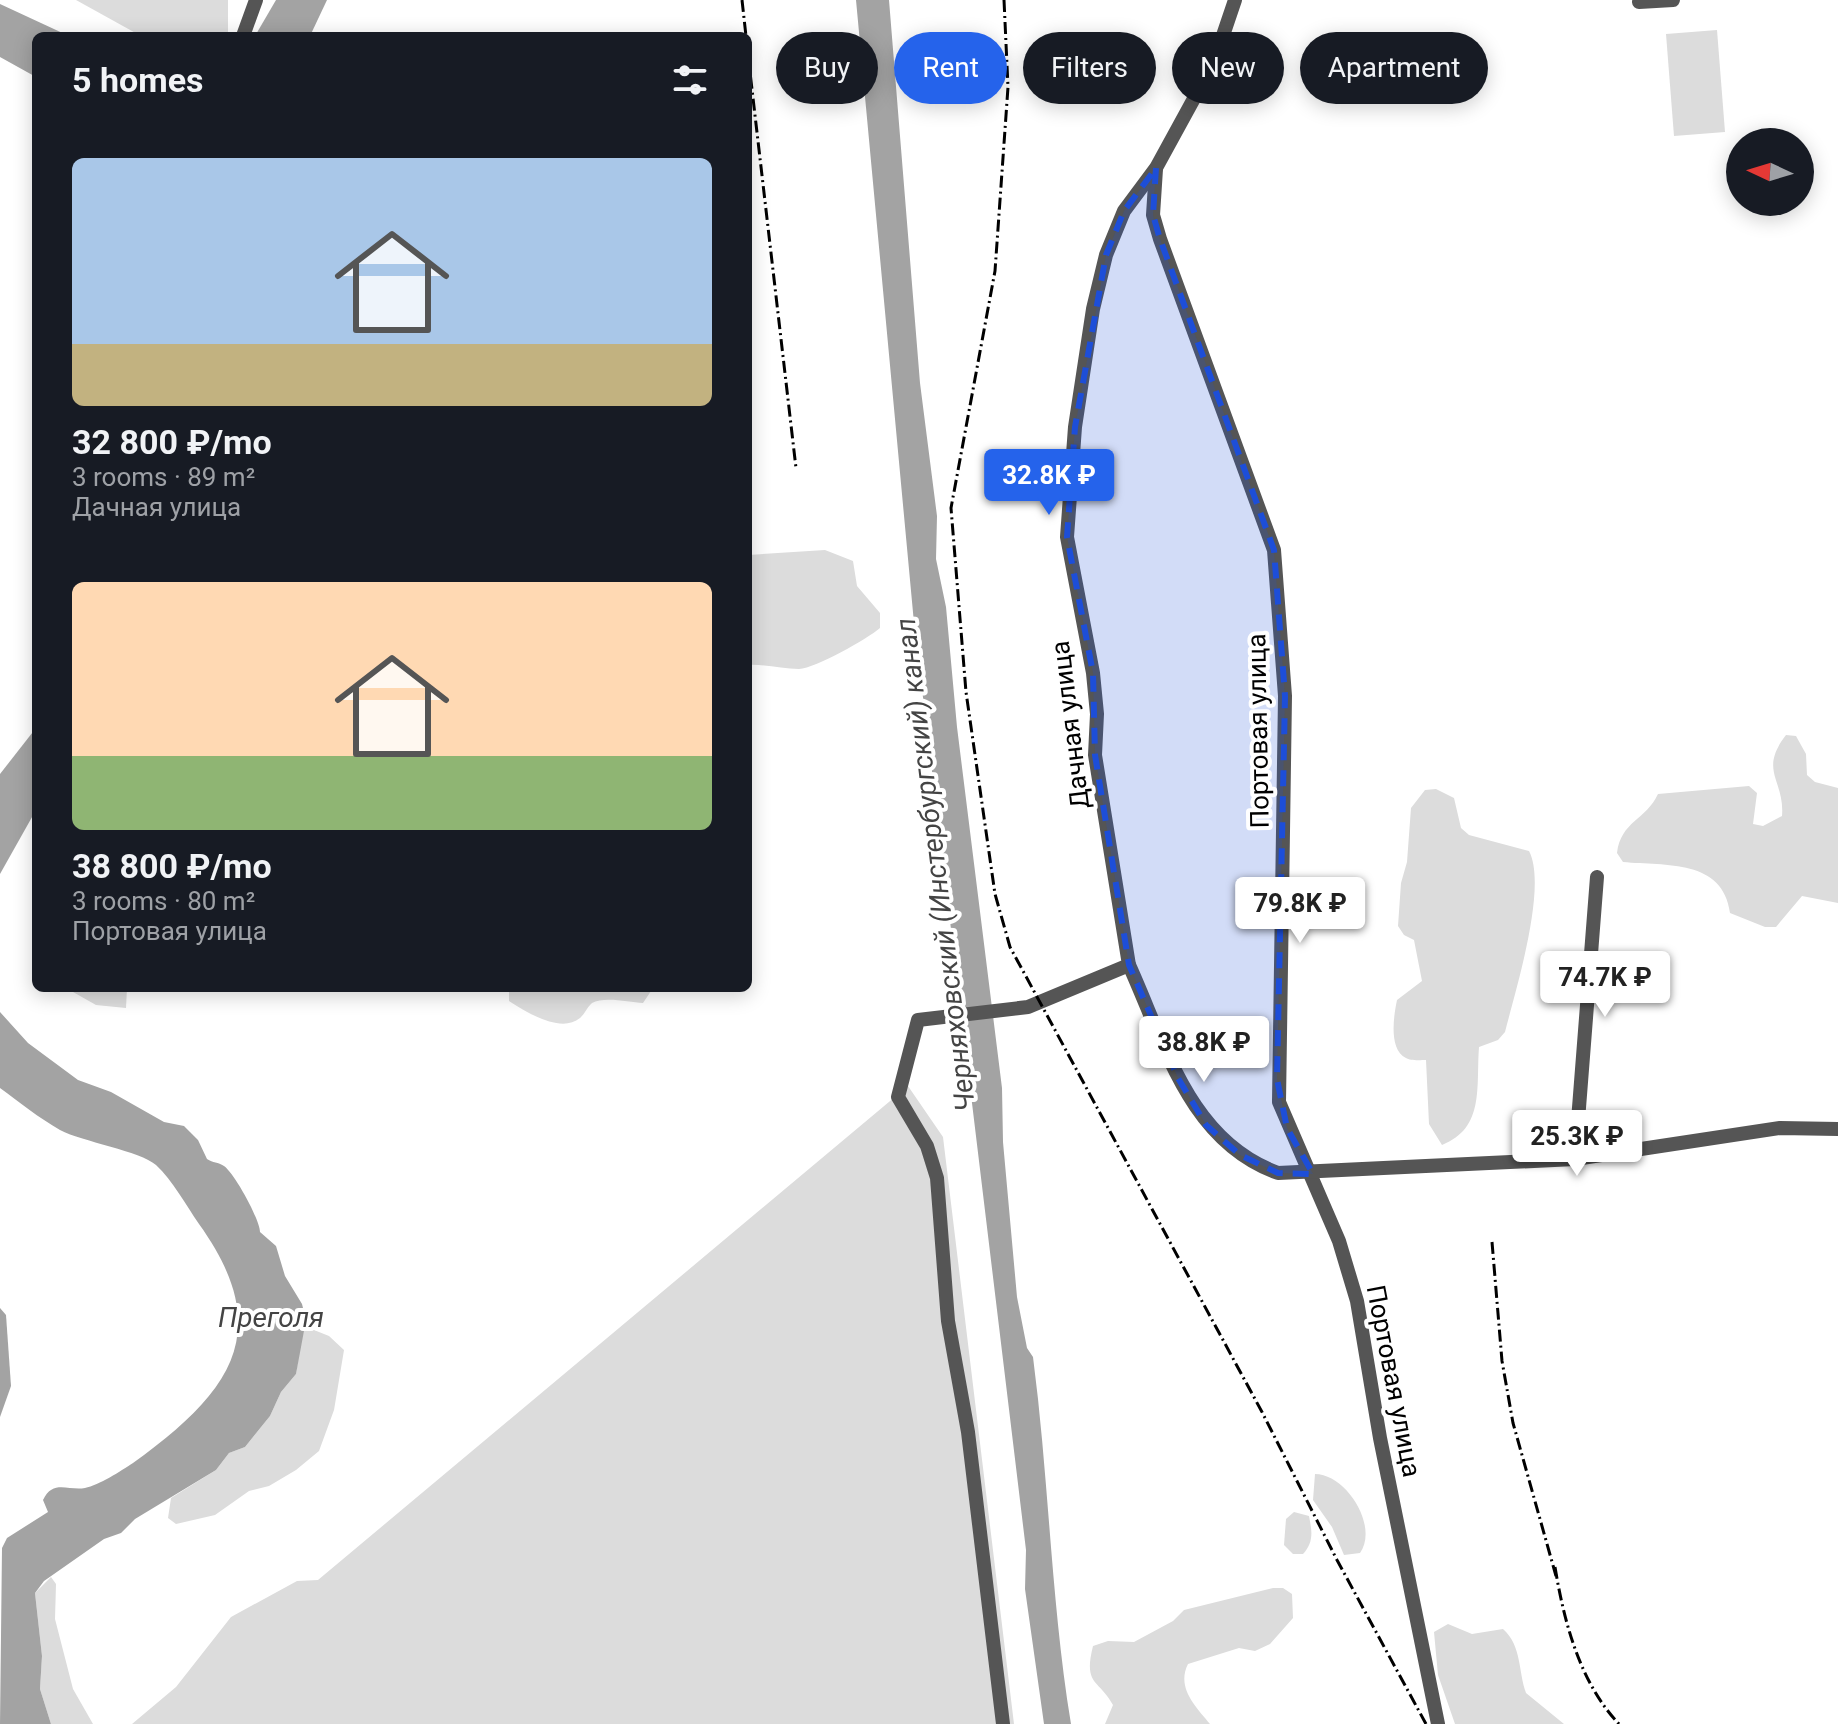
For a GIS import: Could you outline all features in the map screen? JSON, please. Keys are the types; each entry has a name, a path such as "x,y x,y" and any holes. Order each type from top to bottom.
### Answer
{"street":[{"path":"244,32 256,0"},
{"name":"Дачная улица","path":"1235,0 1214,62 1156,168 1124,211 1106,255 1093,309 1075,427 1067,537 1093,673 1097,714 1095,755 1129,965 1178,1078 1206,1125 1240,1155 1278,1173 1313,1174 1575,1159 1780,1128 1838,1129"},
{"path":"1639,2 1673,0"},
{"name":"Портовая улица","path":"1156,168 1153,215 1160,239 1274,550 1285,696 1279,1102 1287,1128 1313,1174 1339,1241 1357,1301 1380,1438 1438,1724"},
{"path":"1575,1159 1597,877"},
{"path":"1003,1724 968,1432 948,1321 937,1178 927,1146 898,1097 918,1020 1007,1012 1040,1003 1129,965"}],"highlighted area":[{"path":"1156,168 1153,215 1160,239 1274,550 1285,696 1277,1079 1287,1128 1313,1174 1278,1173 1240,1155 1206,1125 1178,1078 1129,965 1095,755 1093,673 1067,537 1075,427 1106,255 1124,211"}],"shaded area":[{"path":"76,0 228,0 228,32 134,32"},
{"path":"1717,30 1725,132 1674,136 1666,34"},
{"path":"825,550 853,561 857,586 880,613 880,628 841,652 807,667 793,669 752,665 752,555"},
{"path":"1786,735 1796,736 1806,754 1807,775 1815,782 1838,788 1838,903 1802,896 1776,927 1765,927 1730,913 1725,895 1704,874 1674,866 1623,862 1617,853 1623,834 1658,794 1749,786 1757,793 1753,824 1763,826 1782,816 1773,767 1778,747"},
{"path":"1436,789 1454,798 1461,828 1469,835 1529,851 1534,867 1535,889 1528,940 1505,1032 1498,1040 1479,1047 1476,1105 1472,1117 1456,1138 1442,1145 1429,1124 1426,1060 1406,1058 1400,1054 1394,1040 1397,1000 1422,981 1414,940 1404,935 1398,926 1411,808 1425,790"},
{"path":"73,992 127,992 126,1008 96,1005"},
{"path":"509,992 650,992 643,1003 597,1001 580,1018 563,1024 544,1020 509,1001"},
{"path":"908,1086 943,1137 1014,1724 132,1724 176,1687 231,1617 297,1581 318,1580"},
{"path":"309,1328 329,1336 344,1350 334,1410 319,1451 296,1470 269,1486 249,1491 215,1515 176,1524 168,1518 171,1498 216,1470 229,1453 245,1447 270,1416 281,1392 296,1374 302,1332"},
{"path":"1315,1474 1327,1476 1338,1483 1356,1503 1365,1529 1365,1542 1360,1553 1344,1555 1332,1527 1313,1500"},
{"path":"1294,1512 1309,1516 1311,1536 1303,1554 1293,1554 1284,1545 1286,1519"},
{"path":"51,1577 56,1584 55,1619 73,1689 93,1724 51,1724 40,1689 42,1656 35,1593"},
{"path":"1283,1588 1292,1594 1293,1618 1270,1644 1255,1651 1239,1648 1188,1664 1184,1681 1186,1689 1210,1724 1105,1724 1113,1705 1091,1675 1093,1646 1108,1641 1134,1642 1173,1621 1184,1610"},
{"path":"1448,1624 1472,1634 1503,1629 1517,1651 1526,1693 1564,1724 1455,1724 1438,1675 1434,1632"}],"water":[{"path":"276,0 327,0 312,32 257,32"},
{"path":"856,0 889,0 894,104 897,104 920,383 937,516 936,559 946,607 957,727 1002,1088 1003,1142 1017,1297 1027,1348 1033,1357 1059,1633 1071,1724 1044,1724 1025,1589 1026,1550 914,623 866,104 878,104 878,32 859,32"},
{"path":"0,4 60,32 32,32 32,75 0,57"},
{"path":"32,733 32,817 0,874 0,774"},
{"name":"Преголя","path":"0,1012 28,1043 78,1080 111,1092 164,1122 184,1126 198,1140 207,1159 229,1171 252,1208 260,1232 276,1246 285,1276 302,1304 306,1320 296,1374 281,1392 270,1416 245,1447 229,1453 216,1470 135,1519 121,1533 104,1539 44,1581 35,1593 42,1656 40,1689 51,1724 0,1724 2,1548 7,1538 48,1512 43,1500 51,1490 61,1487 85,1488 110,1477 133,1463 194,1412 216,1386 231,1359 238,1330 235,1298 223,1263 179,1193 156,1165 137,1155 60,1130 0,1088"},
{"path":"0,1308 6,1315 11,1386 0,1417"}],"railway":[{"path":"742,0 746,32"},
{"path":"1004,0 1008,87 995,271 951,508 966,692 995,894 1010,947 1262,1412 1337,1560 1426,1724"},
{"path":"752,89 796,468"},
{"path":"1492,1242 1502,1361 1513,1423 1556,1576"},
{"path":"1555,1567 1563,1609 1584,1671 1605,1708 1619,1724"}],"water label":[{"name":"Черняховский (Инстербургский) канал","path":"935,865"}]}
